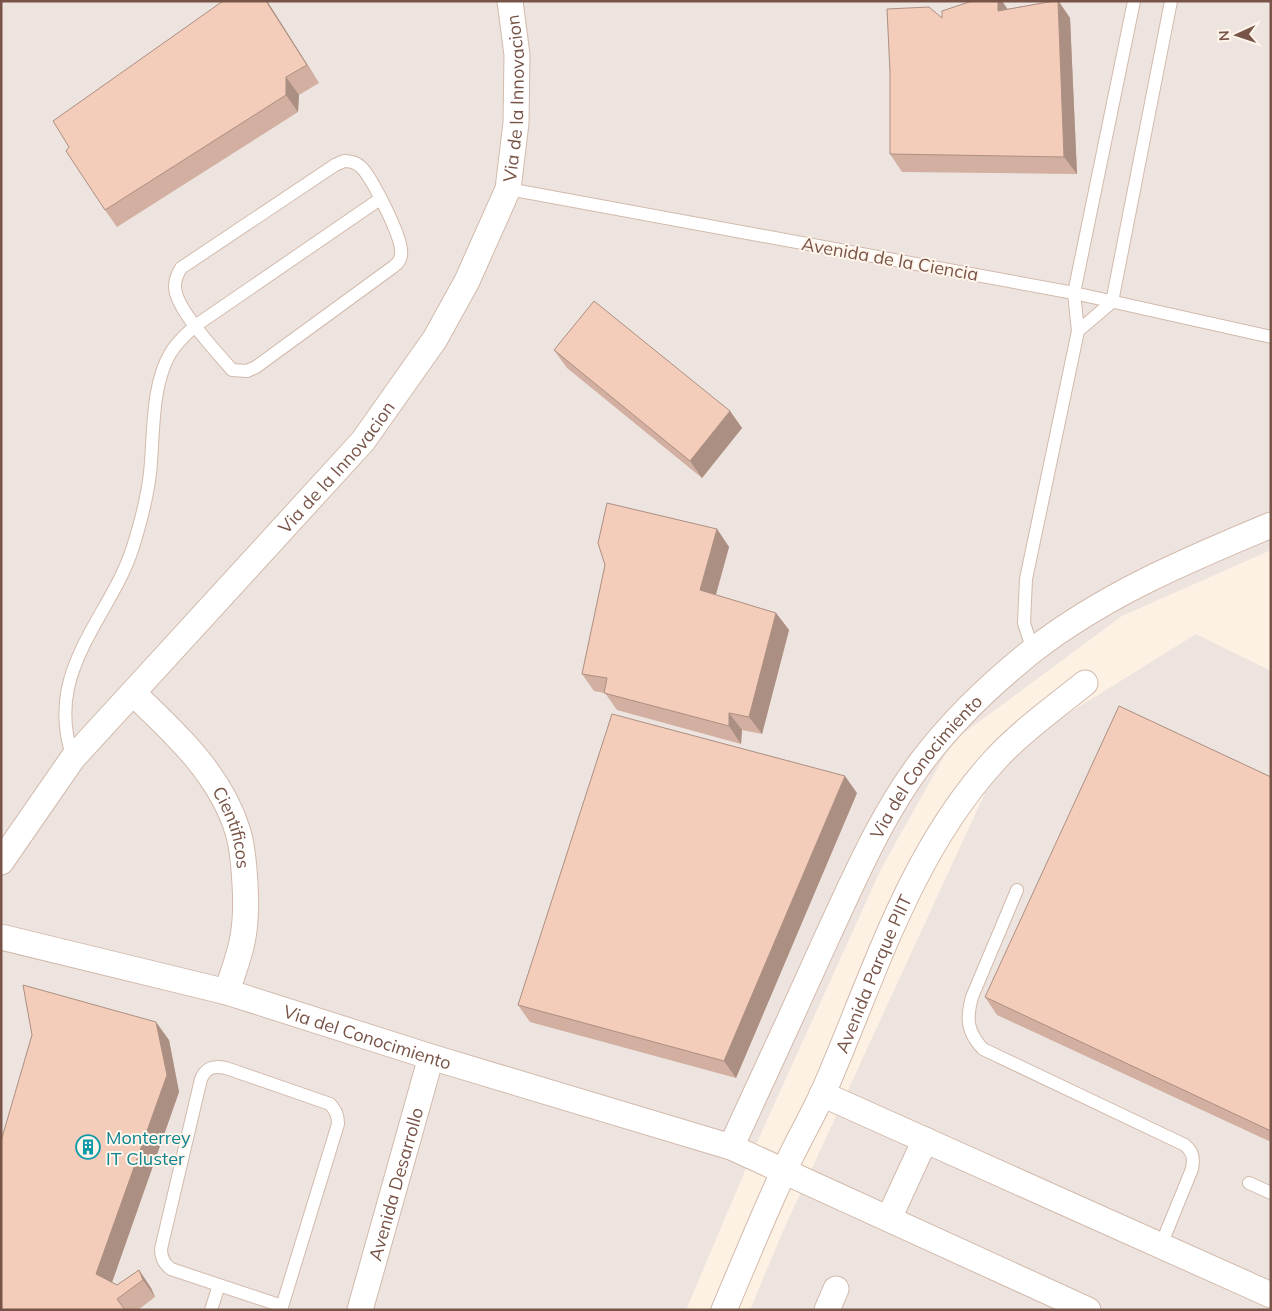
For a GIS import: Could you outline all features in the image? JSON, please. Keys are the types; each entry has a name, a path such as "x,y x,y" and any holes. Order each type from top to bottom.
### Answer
{"street":[{"name":"Via de la Innovacion","path":"1,862 73,758 134,694 363,442 435,339 467,281 508,189 516,123 518,55 510,1"},
{"name":"Via del Conocimiento","path":"731,1147 879,826 922,760 953,724 979,698 1033,651 1084,615 1120,593 1157,574 1271,525"},
{"name":"Avenida Parque PIIT","path":"724,1310 784,1170 822,1094 907,892 949,818 973,786 1011,744 1085,683"},
{"name":"Cientificos","path":"134,694 180,737 205,768 225,800 238,831 244,867 246,901 243,937 227,992"},
{"name":"Via del Conocimiento","path":"1,937 227,992 431,1057 731,1147 1088,1310"},
{"name":"Avenida Desarrollo","path":"360,1310 431,1057"},
{"path":"822,1094 1271,1295"},
{"path":"889,1218 925,1140"}],"lane":[{"path":"1033,651 1024,623 1026,579 1078,331 1074,293 1134,1"},
{"path":"1078,331 1112,302 1171,1"},
{"path":"344,161 350,161 360,166 380,199 400,241 401,253 398,264 256,367 247,371 232,370 195,326 176,292 176,279 181,268 335,165 344,161"},
{"name":"Avenida de la Ciencia","path":"508,189 1074,293 1271,337"},
{"path":"73,758 66,734 64,718 68,688 78,657 118,584 132,551 150,474 157,393 163,369 170,353 195,326 380,199"},
{"path":"1017,890 972,997 968,1011 969,1026 974,1039 983,1049 1191,1150 1194,1159 1192,1168 1160,1245"},
{"path":"217,1066 330,1104 338,1116 338,1124 282,1308 171,1269 166,1266 161,1256 161,1249 201,1079 210,1068 217,1066"},
{"path":"1249,1183 1271,1192"},
{"path":"211,1310 219,1285"}],"shaded area":[{"path":"1,1 1271,1 1271,550 1122,616 953,741 882,867 762,1131 686,1310 1,1310"},
{"path":"1196,634 1271,671 1271,1310 750,1310 783,1231 1003,754"}],"building":[{"path":"223,1 266,1 307,65 286,77 286,95 105,210 66,151 69,147 53,121"},
{"path":"972,1 998,1 998,11 1058,1 1064,157 890,154 890,72 887,9 929,7 942,18 942,11"},
{"path":"594,301 730,411 690,461 554,350"},
{"path":"607,503 717,529 700,590 776,613 749,717 729,713 729,726 604,693 607,678 582,674 605,565 598,543"},
{"path":"1119,706 1271,777 1271,1131 985,997"},
{"path":"612,714 845,776 724,1061 518,1005"},
{"name":"Monterrey IT Cluster","path":"23,985 156,1022 167,1075 96,1274 117,1285 139,1270 143,1280 117,1299 125,1310 1,1310 1,1141 32,1035"}],"place":[{"name":"Monterrey IT Cluster","path":"88,1147"}]}
